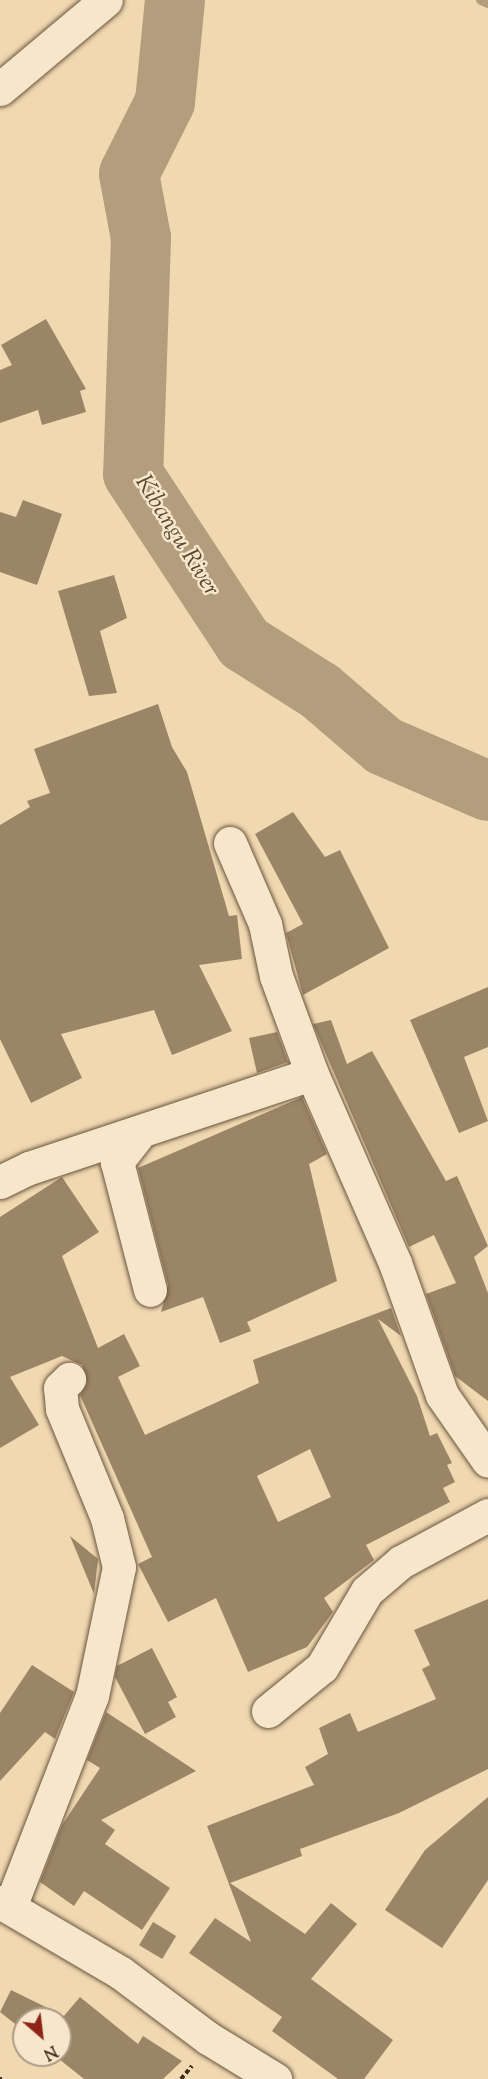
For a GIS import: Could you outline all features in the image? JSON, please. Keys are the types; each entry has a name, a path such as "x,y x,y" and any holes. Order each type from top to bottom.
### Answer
{"street":[{"path":"0,88 106,0"},
{"path":"230,843 265,924 276,976 312,1074 395,1263 442,1395 488,1461"},
{"path":"0,1182 86,1148 137,1136 312,1074"},
{"path":"137,1136 117,1162 150,1290"},
{"path":"69,1379 60,1388 62,1408 107,1518 119,1567 92,1696 5,1905 121,1973 208,2038 275,2079"},
{"path":"268,1711 322,1667 367,1591 401,1562 488,1515"}],"building":[{"path":"46,319 86,389 80,391 86,412 42,425 38,410 0,423 0,370 12,365 1,345"},
{"path":"23,500 62,514 37,585 0,572 0,512 16,517"},
{"path":"114,575 127,618 100,631 117,693 89,696 58,591"},
{"path":"158,704 172,747 187,772 229,916 237,915 242,959 199,965 232,1031 172,1055 154,1010 61,1034 82,1078 31,1103 0,1039 0,825 30,807 27,801 50,793 34,749"},
{"path":"293,812 325,857 340,850 389,948 303,995 286,933 303,924 255,834"},
{"path":"488,987 488,1047 464,1057 488,1121 459,1133 410,1020"},
{"path":"331,1020 347,1064 372,1051 446,1181 457,1176 488,1246 474,1257 488,1293 488,1401 455,1376 426,1294 456,1283 434,1235 409,1247 313,1024"},
{"path":"277,1032 288,1062 257,1073 249,1038"},
{"path":"302,1097 327,1154 309,1164 337,1281 247,1322 251,1331 220,1343 203,1297 161,1312 168,1285 138,1168"},
{"path":"62,1177 99,1232 62,1256 98,1348 124,1334 140,1366 118,1377 145,1435 259,1383 253,1360 391,1308 401,1336 378,1319 417,1396 430,1436 437,1433 452,1463 447,1465 455,1482 443,1488 450,1502 366,1545 374,1560 324,1598 333,1612 307,1647 248,1672 216,1598 168,1622 138,1564 152,1557 80,1395 87,1383 82,1365 62,1356 10,1377 39,1425 0,1448 0,1217","holes":["310,1449 331,1497 278,1522 257,1476"]},
{"path":"70,1536 98,1559 94,1594"},
{"path":"488,1599 488,1769 399,1813 300,1849 302,1856 230,1883 305,1934 331,1903 357,1924 311,1979 393,2040 364,2079 338,2079 272,2031 282,2017 189,1953 215,1918 251,1942 207,1826 314,1785 305,1767 328,1754 319,1728 350,1713 358,1732 436,1699 422,1669 430,1665 414,1630"},
{"path":"152,1648 177,1697 168,1702 176,1717 145,1734 115,1677 117,1666"},
{"path":"32,1665 74,1692 55,1739 45,1732 0,1781 0,1713"},
{"path":"106,1712 196,1771 101,1820 115,1830 105,1844 170,1888 142,1930 84,1891 74,1906 40,1882 62,1825 100,1768 87,1760"},
{"path":"488,1797 488,1880 442,1948 385,1910 425,1850"},
{"path":"153,1922 176,1936 162,1959 139,1945"},
{"path":"11,1990 46,2007 12,2007 12,2022 0,2012"},
{"path":"80,1997 138,2044 143,2036 182,2061 163,2079 84,2079 69,2067 72,2067 72,2007"}],"waterway":[{"name":"Kibangu River","path":"175,0 165,102 129,174 141,238 133,474 244,643 320,691 384,746 488,791"},
{"path":"481,0 488,3"}]}
